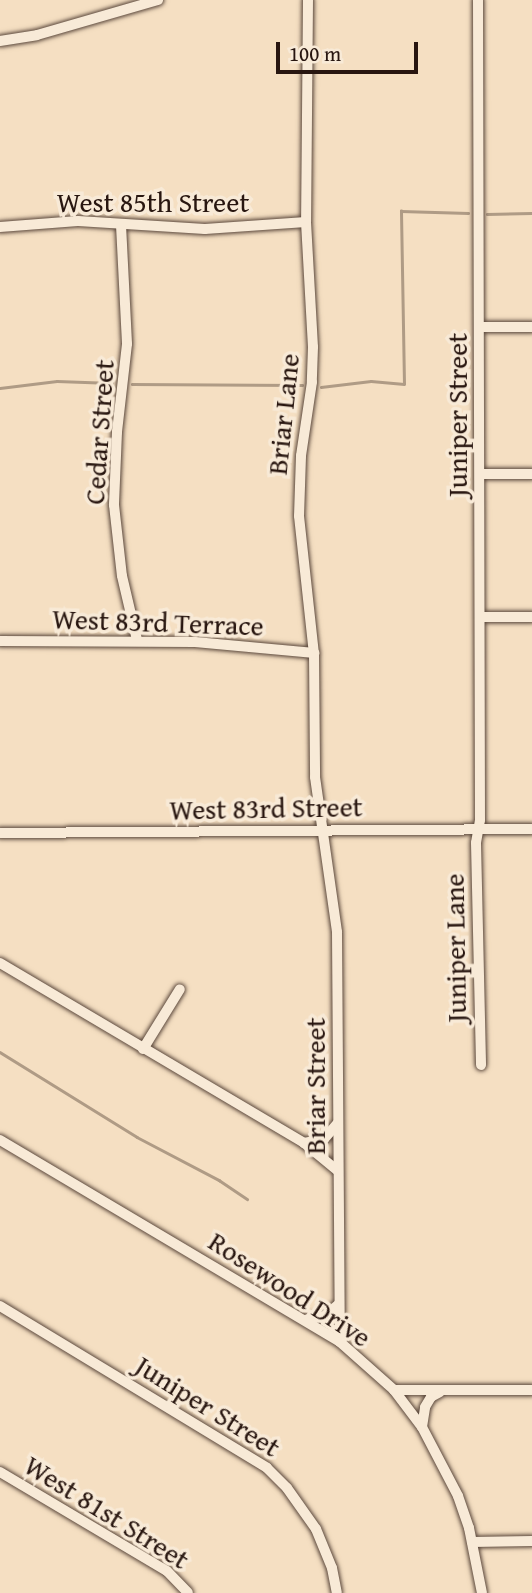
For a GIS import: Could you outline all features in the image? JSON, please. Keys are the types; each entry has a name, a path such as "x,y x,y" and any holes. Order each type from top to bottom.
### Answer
{"street":[{"path":"0,41 37,35 158,0"},
{"name":"Briar Lane","path":"308,0 306,222 313,357 301,456 299,516 314,653 313,743 323,830"},
{"name":"Juniper Street","path":"478,0 478,829"},
{"name":"West 85th Street","path":"0,227 65,222 205,229 306,222"},
{"name":"Cedar Street","path":"121,225 127,344 117,432 114,505 122,576 137,640"},
{"path":"480,327 532,327"},
{"path":"480,474 532,474"},
{"path":"480,617 532,617"},
{"name":"West 83rd Terrace","path":"0,641 137,640 234,645 314,653"},
{"name":"Juniper Lane","path":"478,829 476,944 481,1065"},
{"name":"West 83rd Street","path":"0,833 532,829"},
{"name":"Briar Street","path":"323,830 337,932 340,1342"},
{"path":"0,963 304,1143 338,1171"},
{"path":"143,1049 180,989"},
{"path":"304,1143 329,1136 338,1122"},
{"name":"Rosewood Drive","path":"0,1140 340,1342 394,1390 422,1427 454,1488 472,1542 481,1593"},
{"path":"304,1320 325,1316 339,1304"},
{"name":"Juniper Street","path":"0,1306 246,1452 267,1468 287,1488 316,1529 332,1569 337,1593"},
{"path":"394,1390 532,1390"},
{"path":"422,1427 422,1414 428,1402 444,1390"},
{"name":"West 81st Street","path":"0,1472 167,1571 188,1593"},
{"path":"472,1542 532,1541"}],"waterway":[{"path":"321,387 371,381 404,384 401,211 468,213"},
{"path":"487,214 532,213"},
{"path":"0,388 57,381 112,383"},
{"path":"132,384 302,385"},
{"path":"0,1052 137,1137 219,1180 247,1199"}]}
